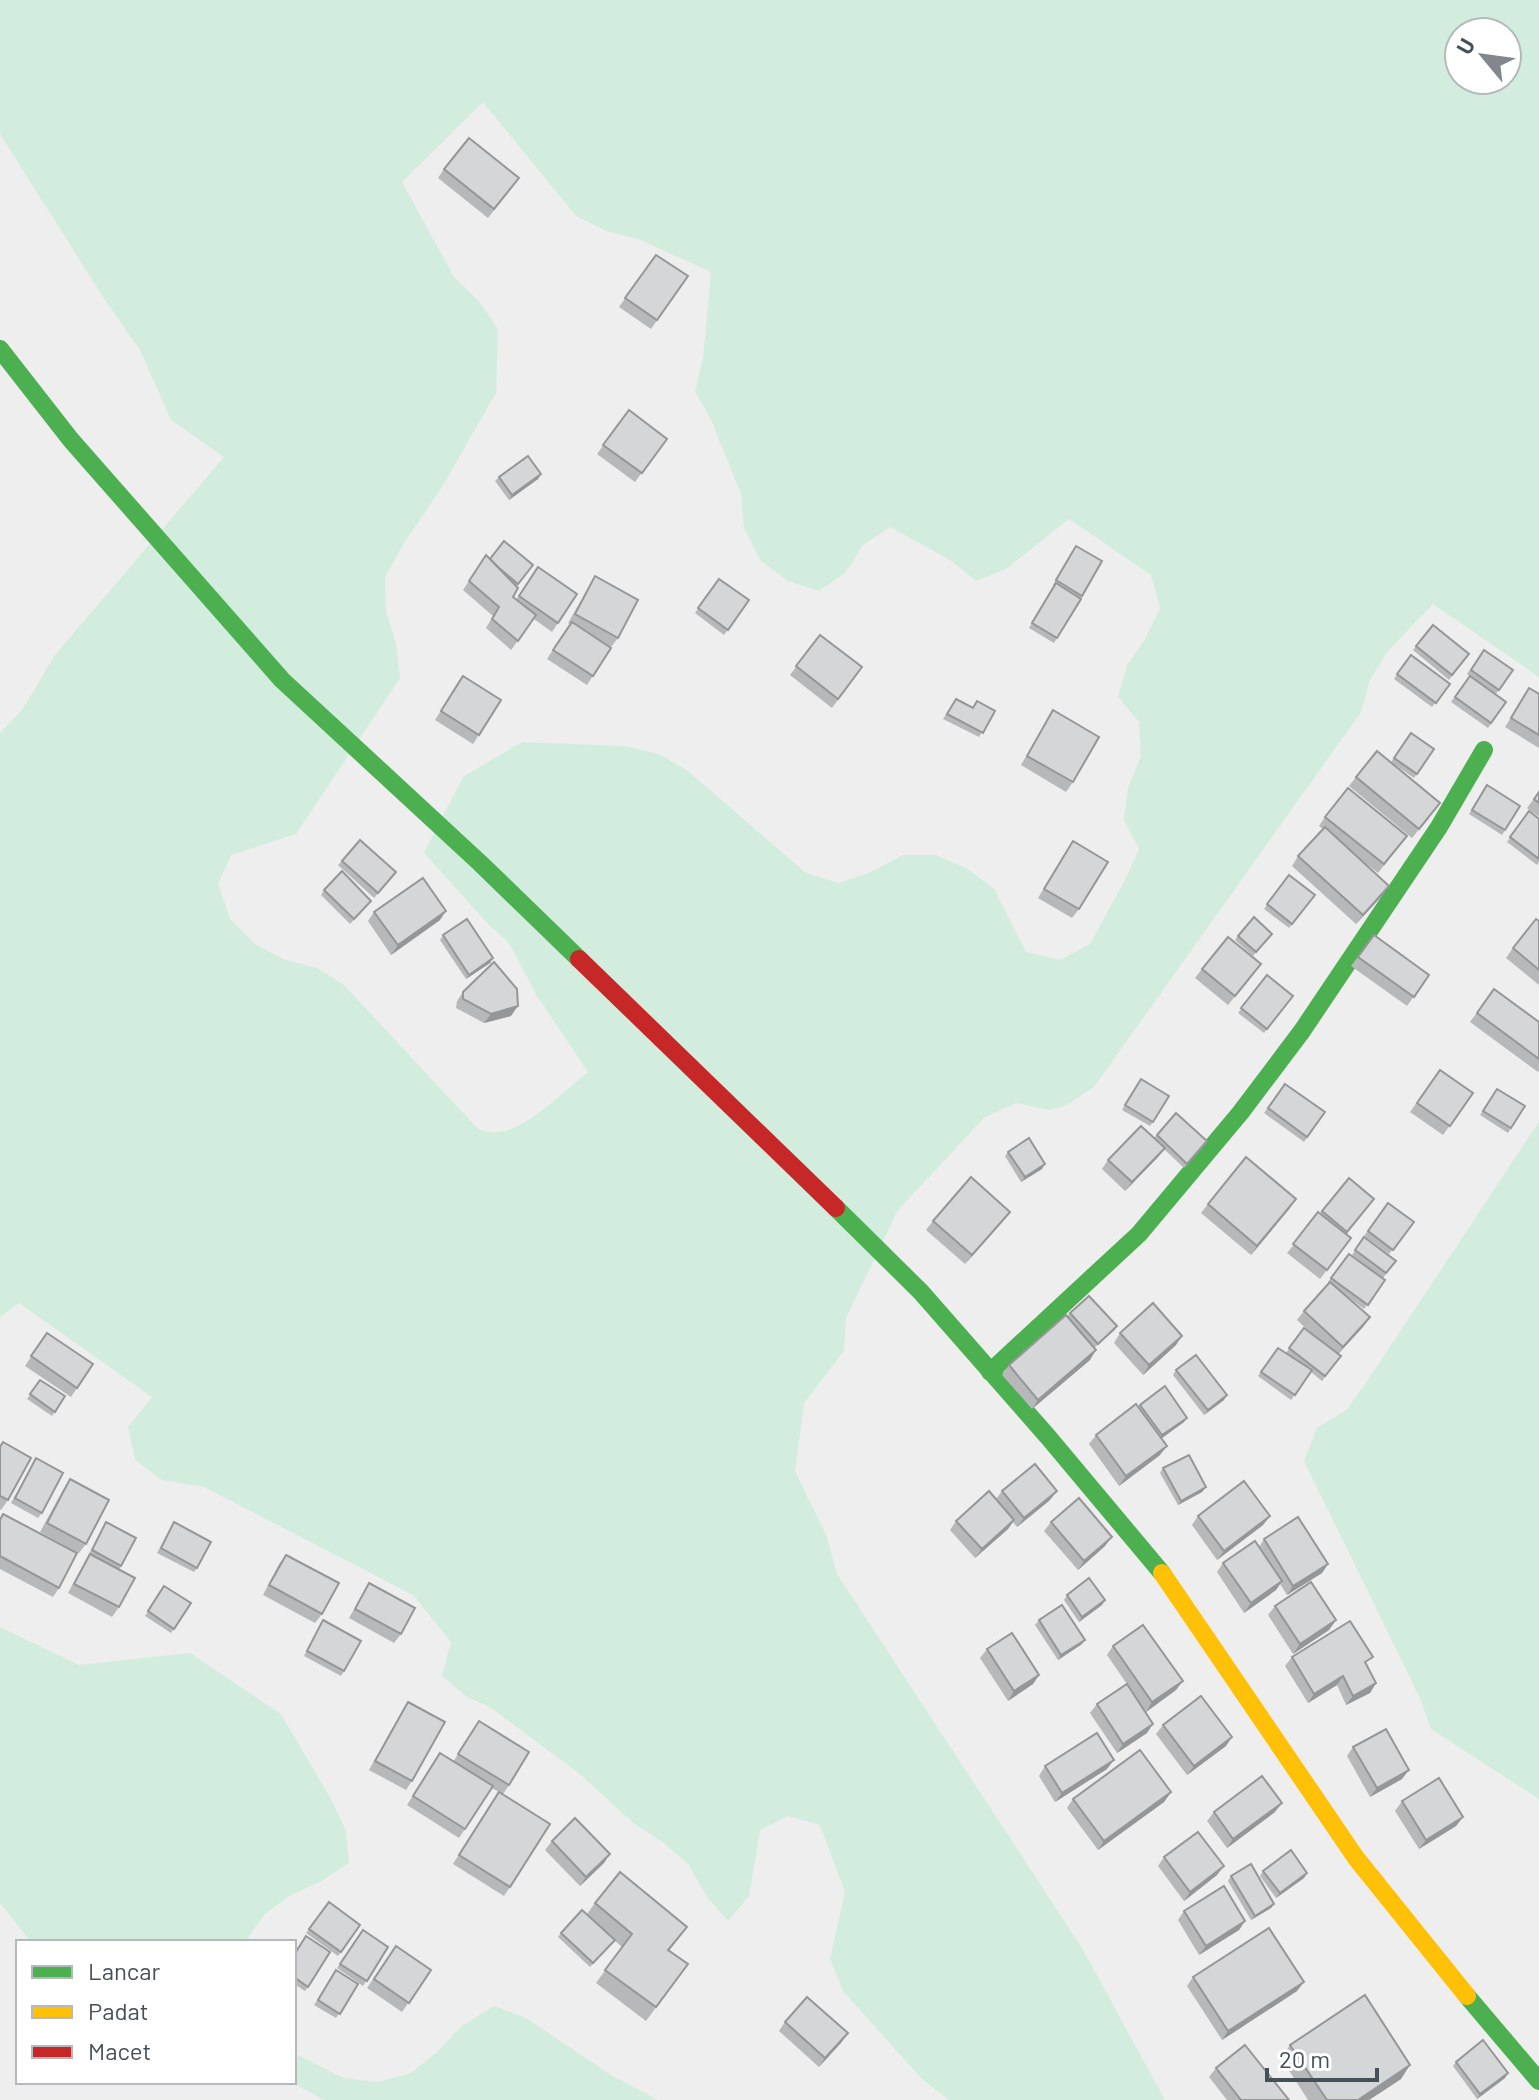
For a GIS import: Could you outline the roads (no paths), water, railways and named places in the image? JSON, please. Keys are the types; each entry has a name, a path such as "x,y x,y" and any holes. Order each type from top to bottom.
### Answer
{"street":[{"path":"0,349 71,440 282,680 491,874 921,1292 1170,1583 1356,1858 1539,2081"},
{"path":"990,1372 1139,1234 1241,1112 1302,1031 1439,827 1484,750"}]}
